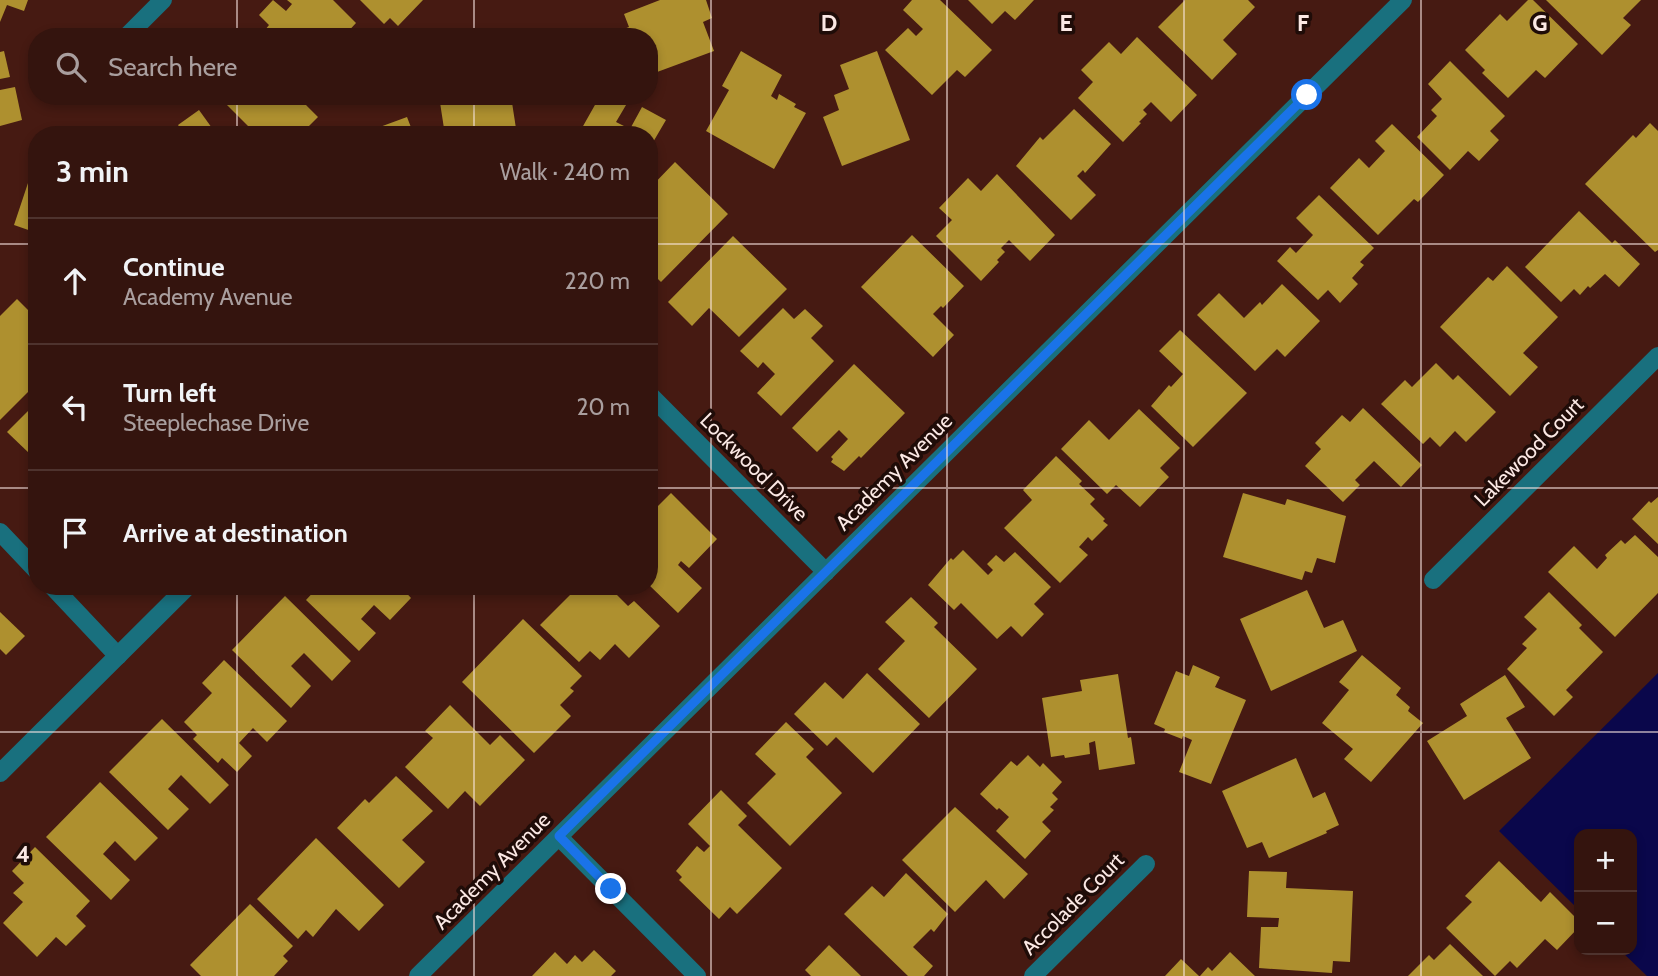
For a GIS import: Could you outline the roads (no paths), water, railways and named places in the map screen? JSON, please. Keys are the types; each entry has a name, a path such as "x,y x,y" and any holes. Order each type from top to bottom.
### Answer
{"street":[{"path":"135,28 163,0"},
{"name":"Academy Avenue","path":"418,976 1403,0"},
{"name":"Lakewood Court","path":"1433,580 1658,356"},
{"name":"Lockwood Drive","path":"658,403 826,572"},
{"path":"0,532 28,562"},
{"path":"60,595 118,656"},
{"path":"0,773 179,595"},
{"path":"559,836 697,976"},
{"name":"Accolade Court","path":"1032,976 1146,864"}]}
